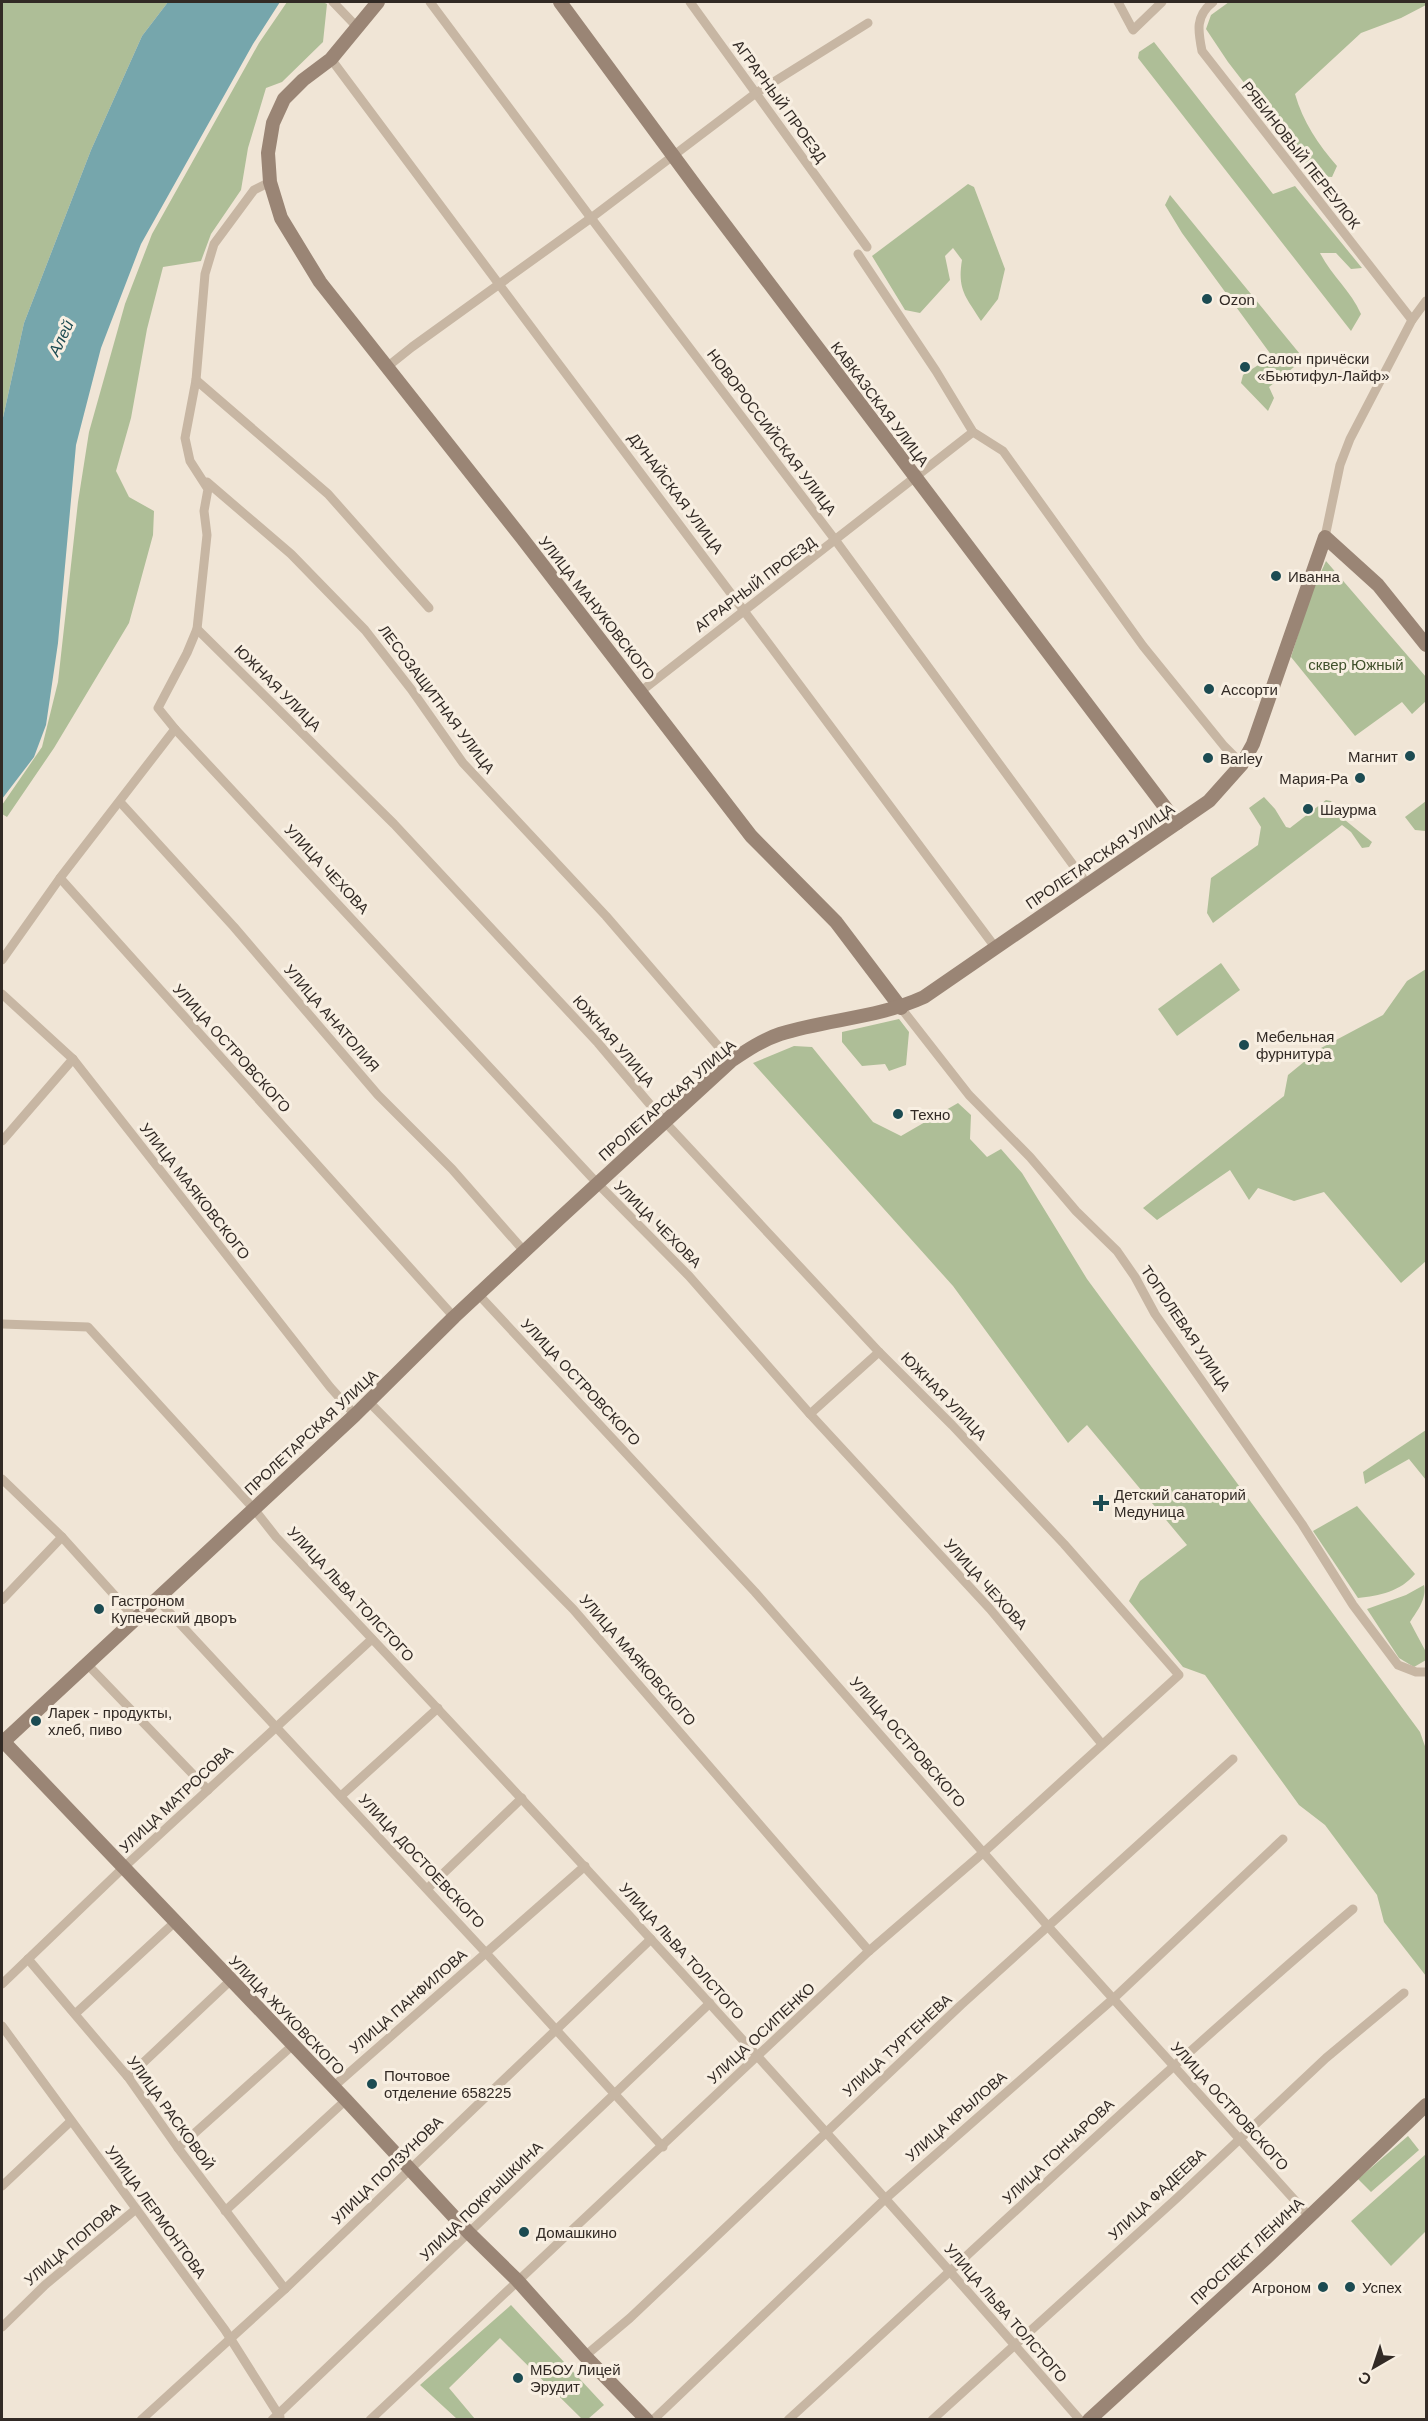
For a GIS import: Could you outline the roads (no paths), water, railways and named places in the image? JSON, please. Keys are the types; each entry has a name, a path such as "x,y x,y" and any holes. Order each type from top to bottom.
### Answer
{"street":[{"path":"334,2 357,27"},
{"name":"НОВОРОССИЙСКАЯ УЛИЦА","path":"430,2 836,541 1087,884"},
{"name":"КАВКАЗСКАЯ УЛИЦА","path":"560,2 915,478 1177,823"},
{"name":"АГРАРНЫЙ ПРОЕЗД","path":"690,2 867,247"},
{"path":"1118,2 1133,30 1162,2"},
{"name":"РЯБИНОВЫЙ ПЕРЕУЛОК","path":"1213,2 1208,6 1197,27 1202,51 1412,320"},
{"name":"УЛИЦА МАНУКОВСКОГО","path":"372,4 331,59 303,80 284,99 273,123 268,153 270,182 281,218 320,282 751,836 836,922 901,1008"},
{"path":"387,367 591,218 756,93 868,22"},
{"name":"ДУНАЙСКАЯ УЛИЦА","path":"331,59 498,284 745,609 995,947"},
{"path":"196,629 207,535 204,511 208,489 190,461 185,438 196,380 205,274 214,244 254,190 270,182"},
{"path":"858,254 936,371 973,432 1003,450 1143,646 1224,746 1242,764"},
{"name":"ПРОЛЕТАРСКАЯ УЛИЦА","path":"2,1741 369,1402 478,1294 731,1061 779,1034 901,1008 924,997 1209,801 1242,764 1253,744 1325,537 1340,465 1350,440 1412,320 1426,301"},
{"path":"196,380 328,494 429,608"},
{"name":"АГРАРНЫЙ ПРОЕЗД","path":"640,692 973,432"},
{"name":"ЛЕСОЗАЩИТНАЯ УЛИЦА","path":"200,477 291,554 365,630 411,689 463,763 606,916 731,1061"},
{"path":"1325,537 1378,585 1426,645"},
{"name":"УЛИЦА ЧЕХОВА","path":"196,629 187,653 158,708 175,729 597,1183 689,1276 810,1414 990,1609 1102,1744"},
{"name":"ЮЖНАЯ УЛИЦА","path":"196,629 394,824 598,1043 664,1121 879,1352 952,1425 1064,1544 1179,1675"},
{"path":"2,960 60,878 175,729"},
{"name":"УЛИЦА АНАТОЛИЯ","path":"120,802 234,927 378,1095 452,1169 524,1251"},
{"name":"УЛИЦА ОСТРОВСКОГО","path":"60,878 454,1317"},
{"name":"УЛИЦА МАЯКОВСКОГО","path":"2,994 73,1059 330,1387 355,1415"},
{"name":"ТОПОЛЕВАЯ УЛИЦА","path":"901,1008 969,1095 1030,1157 1076,1211 1117,1251 1135,1277 1155,1314 1302,1524 1353,1605 1398,1665 1416,1672 1426,1672"},
{"path":"2,1141 73,1059"},
{"name":"УЛИЦА ОСТРОВСКОГО","path":"478,1294 755,1592 1048,1926 1309,2216"},
{"name":"УЛИЦА ЛЬВА ТОЛСТОГО","path":"2,1324 88,1327 254,1509 276,1537 522,1798 710,2003 1080,2420"},
{"path":"810,1414 879,1352"},
{"name":"УЛИЦА МАЯКОВСКОГО","path":"369,1402 573,1609 870,1951"},
{"path":"2,1480 62,1537 135,1618"},
{"path":"2,1600 62,1537"},
{"name":"УЛИЦА ДОСТОЕВСКОГО","path":"157,1599 663,2146"},
{"name":"УЛИЦА МАТРОСОВА","path":"2,1984 123,1868 372,1639"},
{"path":"86,1663 208,1790"},
{"name":"УЛИЦА ОСИПЕНКО","path":"370,2420 870,1951 984,1852 1179,1675"},
{"path":"341,1796 438,1708"},
{"name":"УЛИЦА ЖУКОВСКОГО","path":"2,1741 346,2100 469,2234 517,2280 585,2356 647,2420"},
{"name":"УЛИЦА ТУРГЕНЕВА","path":"585,2356 635,2313 1048,1926 1233,1759"},
{"path":"427,1889 522,1798"},
{"name":"УЛИЦА КРЫЛОВА","path":"653,2420 885,2199 1113,1999 1283,1839"},
{"name":"УЛИЦА ПАНФИЛОВА","path":"333,2087 585,1866"},
{"name":"УЛИЦА ГОНЧАРОВА","path":"788,2420 1174,2066 1267,1982 1353,1909"},
{"path":"75,2014 175,1922"},
{"name":"УЛИЦА ПОЛЗУНОВА","path":"141,2420 285,2289 651,1939"},
{"name":"УЛИЦА РАСКОВОЙ","path":"28,1959 128,2077 178,2148 285,2289"},
{"path":"128,2077 230,1981"},
{"name":"УЛИЦА ФАДЕЕВА","path":"932,2420 1177,2198 1326,2058 1404,1993"},
{"name":"УЛИЦА ПОКРЫШКИНА","path":"277,2418 469,2234 511,2190 615,2095 710,2003"},
{"name":"УЛИЦА ЛЕРМОНТОВА","path":"2,2026 230,2339 277,2418"},
{"path":"178,2148 293,2045"},
{"path":"225,2211 346,2100"},
{"name":"ПРОСПЕКТ ЛЕНИНА","path":"1089,2420 1426,2105"},
{"path":"2,2186 71,2121"},
{"name":"УЛИЦА ПОПОВА","path":"2,2327 45,2285 136,2209"}],"water":[{"name":"Алей","path":"168,2 280,2 253,44 141,244 101,348 76,445 58,643 46,725 34,757 2,799 2,422 24,323 91,150 142,36"}],"place":[{"name":"Ozon","path":"1207,299"},
{"name":"Салон причёски «Бьютифул-Лайф»","path":"1245,367"},
{"name":"Иванна","path":"1276,576"},
{"name":"Ассорти","path":"1209,689"},
{"name":"Магнит","path":"1410,756"},
{"name":"Barley","path":"1208,758"},
{"name":"Мария-Ра","path":"1360,778"},
{"name":"Шаурма","path":"1308,809"},
{"name":"Мебельная фурнитура","path":"1244,1045"},
{"name":"Техно","path":"898,1114"},
{"name":"Детский санаторий Медуница","path":"1101,1503"},
{"name":"Гастроном Купеческий дворъ","path":"99,1609"},
{"name":"Ларек - продукты, хлеб, пиво","path":"36,1721"},
{"name":"Почтовое отделение 658225","path":"372,2084"},
{"name":"Домашкино","path":"524,2232"},
{"name":"Агроном","path":"1323,2287"},
{"name":"Успех","path":"1350,2287"},
{"name":"МБОУ Лицей Эрудит","path":"518,2378"}],"park label":[{"name":"сквер Южный","path":"1356,664"}]}
